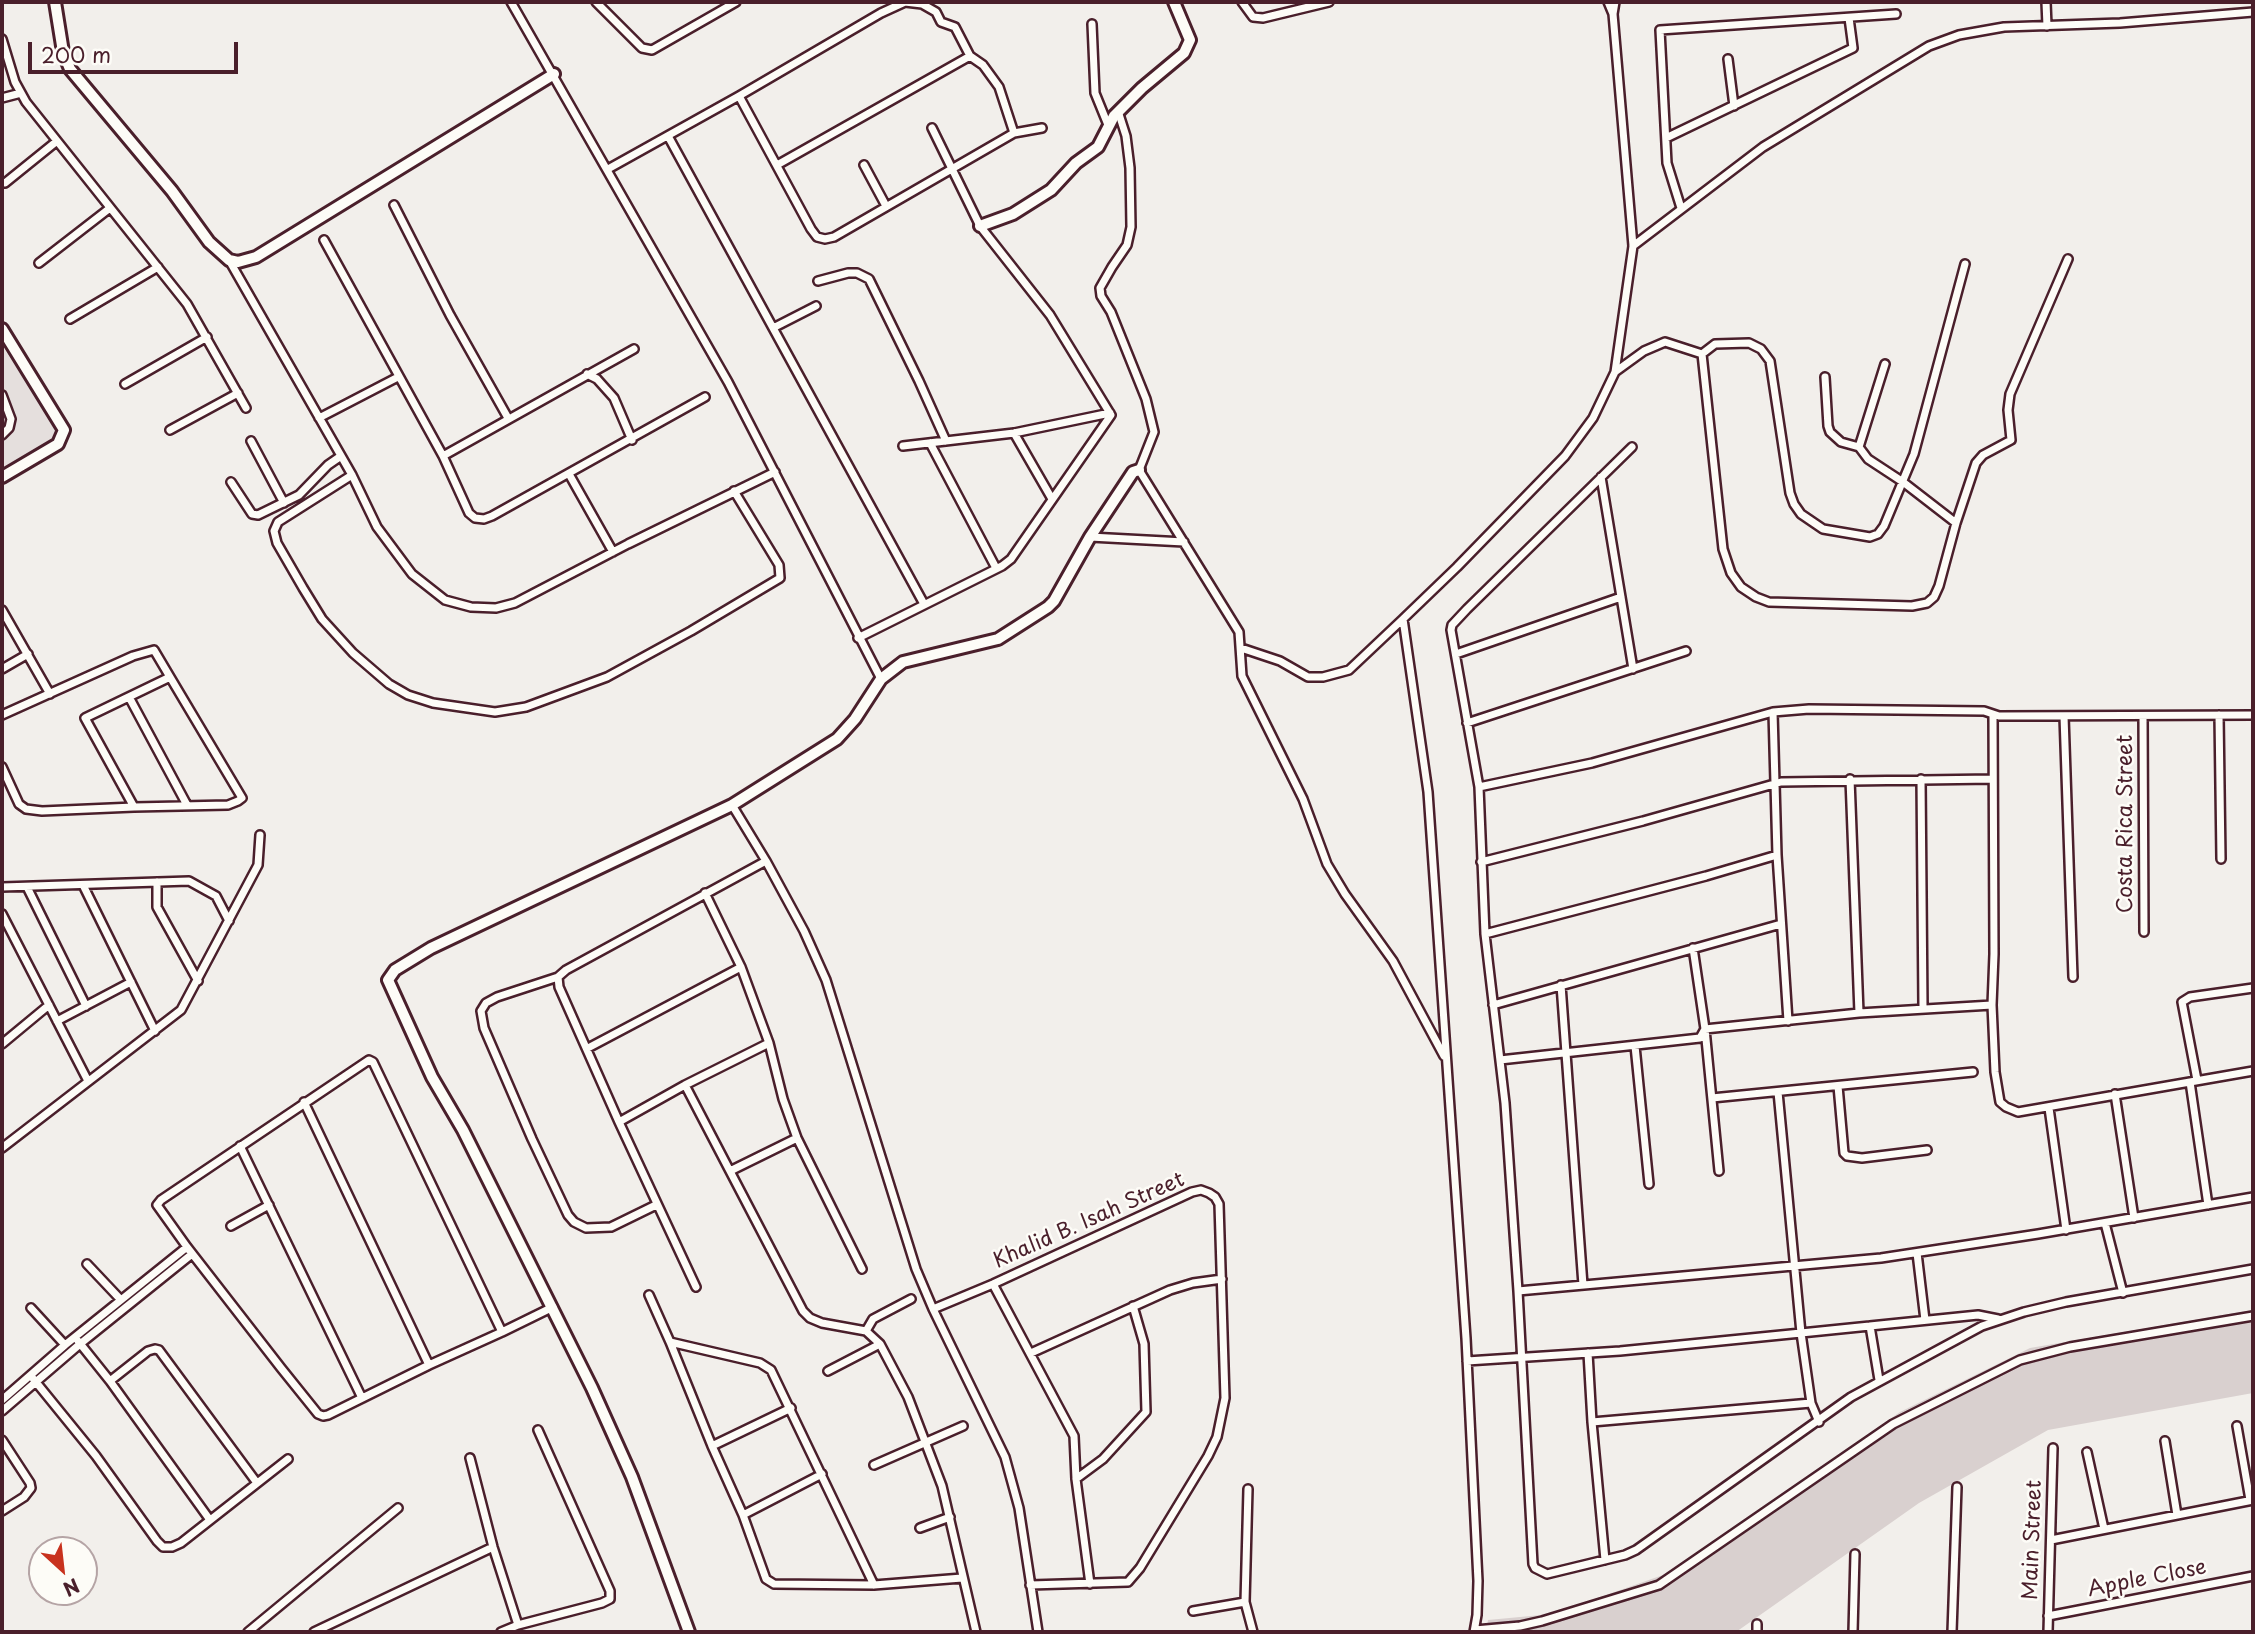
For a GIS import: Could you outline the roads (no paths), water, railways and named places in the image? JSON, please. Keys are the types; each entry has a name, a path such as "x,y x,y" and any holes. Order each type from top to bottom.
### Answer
{"street":[{"path":"55,2 63,52 70,69 172,191 209,242 229,260 352,475 370,516 405,566 435,594 471,607 496,608 515,603 775,472"},
{"path":"511,2 715,359 881,680"},
{"path":"596,2 647,50 660,47 736,2"},
{"path":"608,169 880,13 905,2 922,4 936,12 941,22 955,27 970,56 983,65 999,87 1014,133"},
{"path":"980,226 1013,214 1051,190 1076,163 1098,147 1118,111 1184,53 1190,40 1174,2"},
{"path":"1242,2 1253,17 1263,18 1329,2"},
{"path":"1608,2 1613,14"},
{"path":"1241,648 1280,661 1308,677 1323,677 1349,670 1457,567 1565,456 1593,418 1615,372 1633,246 1613,14 1615,2"},
{"path":"2046,2 2046,26"},
{"path":"1633,246 1763,147 1930,46 1959,35 1993,29 2120,23 2253,12"},
{"path":"1681,208 1667,163 1660,30 1896,14"},
{"path":"1666,138 1853,48 1849,18"},
{"path":"1091,24 1095,93 1108,125"},
{"path":"2,39 21,93 187,304 246,408"},
{"path":"777,165 970,56"},
{"path":"1728,59 1734,106"},
{"path":"229,260 238,262 256,257 554,74"},
{"path":"2,98 21,93"},
{"path":"739,96 817,237 825,240 1014,133 1042,128"},
{"path":"1118,111 1126,136 1130,168 1131,227 1128,245 1100,288 1101,296 1111,312 1146,399 1154,432 1139,470"},
{"path":"859,638 1011,559 1111,415 1050,315 980,226 932,128"},
{"path":"668,136 924,604"},
{"path":"2,182 11,178 57,141"},
{"path":"864,165 886,206"},
{"path":"394,205 450,315 508,418"},
{"path":"39,263 110,208"},
{"path":"324,240 443,456 469,513 475,518 492,516 705,397"},
{"path":"1703,354 1723,549 1731,573 1741,587 1769,602 1912,606 1927,603 1934,597 1939,586 1955,523 1976,463 1983,455 2011,440 2008,417 2010,394 2068,259"},
{"path":"1703,354 1714,344 1749,343 1761,349 1770,361 1790,493 1801,514 1822,528 1870,537 1878,534 1884,526 1914,454 1965,264"},
{"path":"70,319 158,267"},
{"path":"818,281 848,273 857,273 869,279 946,441"},
{"path":"773,328 816,306"},
{"path":"2,329 64,430 58,444 2,477"},
{"path":"125,384 207,337"},
{"path":"1615,372 1644,351 1665,342 1703,354"},
{"path":"443,456 634,349"},
{"path":"1859,447 1885,364"},
{"path":"587,374 597,379 614,398 632,440"},
{"path":"318,418 398,377"},
{"path":"1825,377 1830,432 1841,442 1859,447 1868,459 1903,482 1955,523"},
{"path":"170,430 238,393"},
{"path":"2,395 11,419 9,428 2,435"},
{"path":"903,446 1014,433 1110,413"},
{"path":"1014,433 1052,499"},
{"path":"251,441 284,503"},
{"path":"930,443 996,569"},
{"path":"1632,447 1455,621 1451,630 1479,787 1485,934 1505,1104 1533,1564 1539,1572 1547,1574 1636,1550 1851,1397 1982,1326 2055,1304 2253,1269"},
{"path":"232,482 255,516 299,495 328,465 341,456"},
{"path":"689,1632 632,1477 553,1307 453,1110 432,1077 388,980 395,970 430,948 732,805 836,739 855,719 881,680 907,660 998,639 1048,607 1133,472 1139,470"},
{"path":"1139,470 1239,632 1240,667 1245,685 1303,799 1327,864 1392,961 1446,1059"},
{"path":"569,474 613,552"},
{"path":"352,475 278,522 274,531 277,543 303,588 322,619 353,653 389,684 408,695 433,703 495,712 526,706 607,677 780,578 779,565 734,491"},
{"path":"1601,477 1633,669"},
{"path":"1090,537 1184,542"},
{"path":"1456,654 1620,597"},
{"path":"2,610 50,694"},
{"path":"1403,619 1428,792 1467,1361 1478,1581 1478,1615 1474,1631 1542,1621 1659,1586 1893,1424 2020,1360 2070,1347 2253,1316"},
{"path":"2,715 133,656 154,650 242,798 228,805 41,811 26,809 19,804 2,767"},
{"path":"1466,723 1686,651"},
{"path":"2,669 28,654"},
{"path":"134,807 85,719 170,677"},
{"path":"129,697 187,805"},
{"path":"1479,787 1592,763 1773,712 1809,709 2064,716 2253,715"},
{"path":"1773,712 1777,855 1788,1021"},
{"path":"1993,715 1992,1005 1995,1072 2000,1102 2018,1112 2253,1071"},
{"path":"2219,715 2221,859"},
{"path":"2064,716 2073,977"},
{"name":"Costa Rica Street","path":"2143,716 2144,932"},
{"path":"1850,779 1860,1013"},
{"path":"1921,779 1923,1008"},
{"path":"1481,862 1792,780 1993,779"},
{"path":"732,805 804,931 826,979 902,1229 933,1309 1005,1457 1019,1508 1038,1632"},
{"path":"2,1148 181,1010 258,865 260,835"},
{"path":"1485,934 1706,877 1777,855"},
{"path":"656,1205 611,1227 586,1228 574,1223 532,1139 484,1028 481,1011 486,1003 497,997 558,977 566,970 766,861"},
{"path":"2,887 189,881 216,896 229,920"},
{"path":"157,882 157,907 198,981"},
{"path":"83,885 155,1031"},
{"path":"27,887 86,1006"},
{"path":"705,893 741,967 769,1043 783,1098 797,1138 862,1269"},
{"path":"2,914 88,1081"},
{"path":"1493,1005 1781,924"},
{"path":"1693,948 1719,1171"},
{"path":"588,1048 741,967"},
{"path":"558,977 559,987 619,1122 696,1287"},
{"path":"57,1021 131,982"},
{"path":"1561,985 1583,1285"},
{"path":"2208,1205 2182,1002 2190,997 2253,988"},
{"path":"1704,1029 1860,1013 1992,1005"},
{"path":"2,1044 48,1006"},
{"path":"1500,1060 1700,1038 1704,1029"},
{"path":"619,1122 769,1043"},
{"path":"1635,1046 1649,1184"},
{"path":"502,1332 373,1062 369,1060 159,1202 159,1211 318,1414 323,1416 328,1415 429,1365 502,1332 553,1307"},
{"path":"1712,1098 1973,1072"},
{"path":"685,1085 803,1311 810,1318 822,1323 866,1331 880,1344 908,1397 942,1486 975,1632"},
{"path":"1838,1086 1844,1153 1847,1156 1862,1158 1927,1150"},
{"path":"1778,1092 1801,1333 1811,1403 1818,1422"},
{"path":"2115,1094 2134,1218"},
{"path":"304,1102 429,1365"},
{"path":"2049,1108 2066,1230"},
{"path":"730,1171 797,1138"},
{"path":"240,1146 362,1398"},
{"name":"Khalid B. Isah Street","path":"933,1309 1200,1190 1215,1197 1219,1204 1225,1398 1217,1437 1208,1456 1135,1577 1118,1584 1030,1585"},
{"path":"1518,1291 1881,1258 2066,1230 2253,1197"},
{"path":"231,1226 268,1205"},
{"path":"2105,1223 2123,1293"},
{"path":"2,1411 65,1345 78,1340 121,1300 190,1251"},
{"path":"2,1387 5,1397 33,1378 190,1251"},
{"path":"1917,1253 1925,1320"},
{"path":"87,1264 121,1300"},
{"path":"1031,1353 1170,1290 1222,1279"},
{"path":"993,1284 1074,1436 1076,1479 1090,1584"},
{"path":"649,1295 743,1515 766,1579 774,1584 874,1585 962,1578"},
{"path":"866,1331 873,1319 911,1299"},
{"path":"1076,1479 1103,1459 1146,1412 1144,1344 1133,1306"},
{"path":"31,1307 65,1345"},
{"path":"1467,1361 1588,1353 1978,1315 2002,1319"},
{"path":"1870,1326 1879,1380"},
{"path":"78,1340 210,1520"},
{"path":"670,1342 766,1365 790,1408 874,1585"},
{"path":"828,1371 880,1344"},
{"path":"110,1381 148,1351 159,1350 257,1483"},
{"path":"1588,1353 1605,1560"},
{"path":"33,1378 163,1547 181,1543 288,1459"},
{"path":"1592,1422 1811,1403"},
{"path":"712,1446 790,1408"},
{"path":"874,1465 963,1426"},
{"path":"2050,1539 2252,1500 2237,1426"},
{"path":"501,1632 610,1599 610,1591 538,1430"},
{"path":"2,1440 30,1482 31,1488 24,1497 2,1511"},
{"path":"2165,1441 2177,1515"},
{"name":"Main Street","path":"2048,1632 2053,1448"},
{"path":"2087,1452 2104,1529"},
{"path":"470,1458 493,1547 518,1625"},
{"path":"743,1515 822,1474"},
{"path":"1952,1632 1957,1488"},
{"path":"1248,1489 1245,1602 1253,1632"},
{"path":"248,1632 398,1508"},
{"path":"920,1528 950,1517"},
{"path":"314,1632 493,1547"},
{"path":"1853,1632 1855,1554"},
{"name":"Apple Close","path":"2048,1616 2253,1576"},
{"path":"1193,1611 1245,1602"}]}
